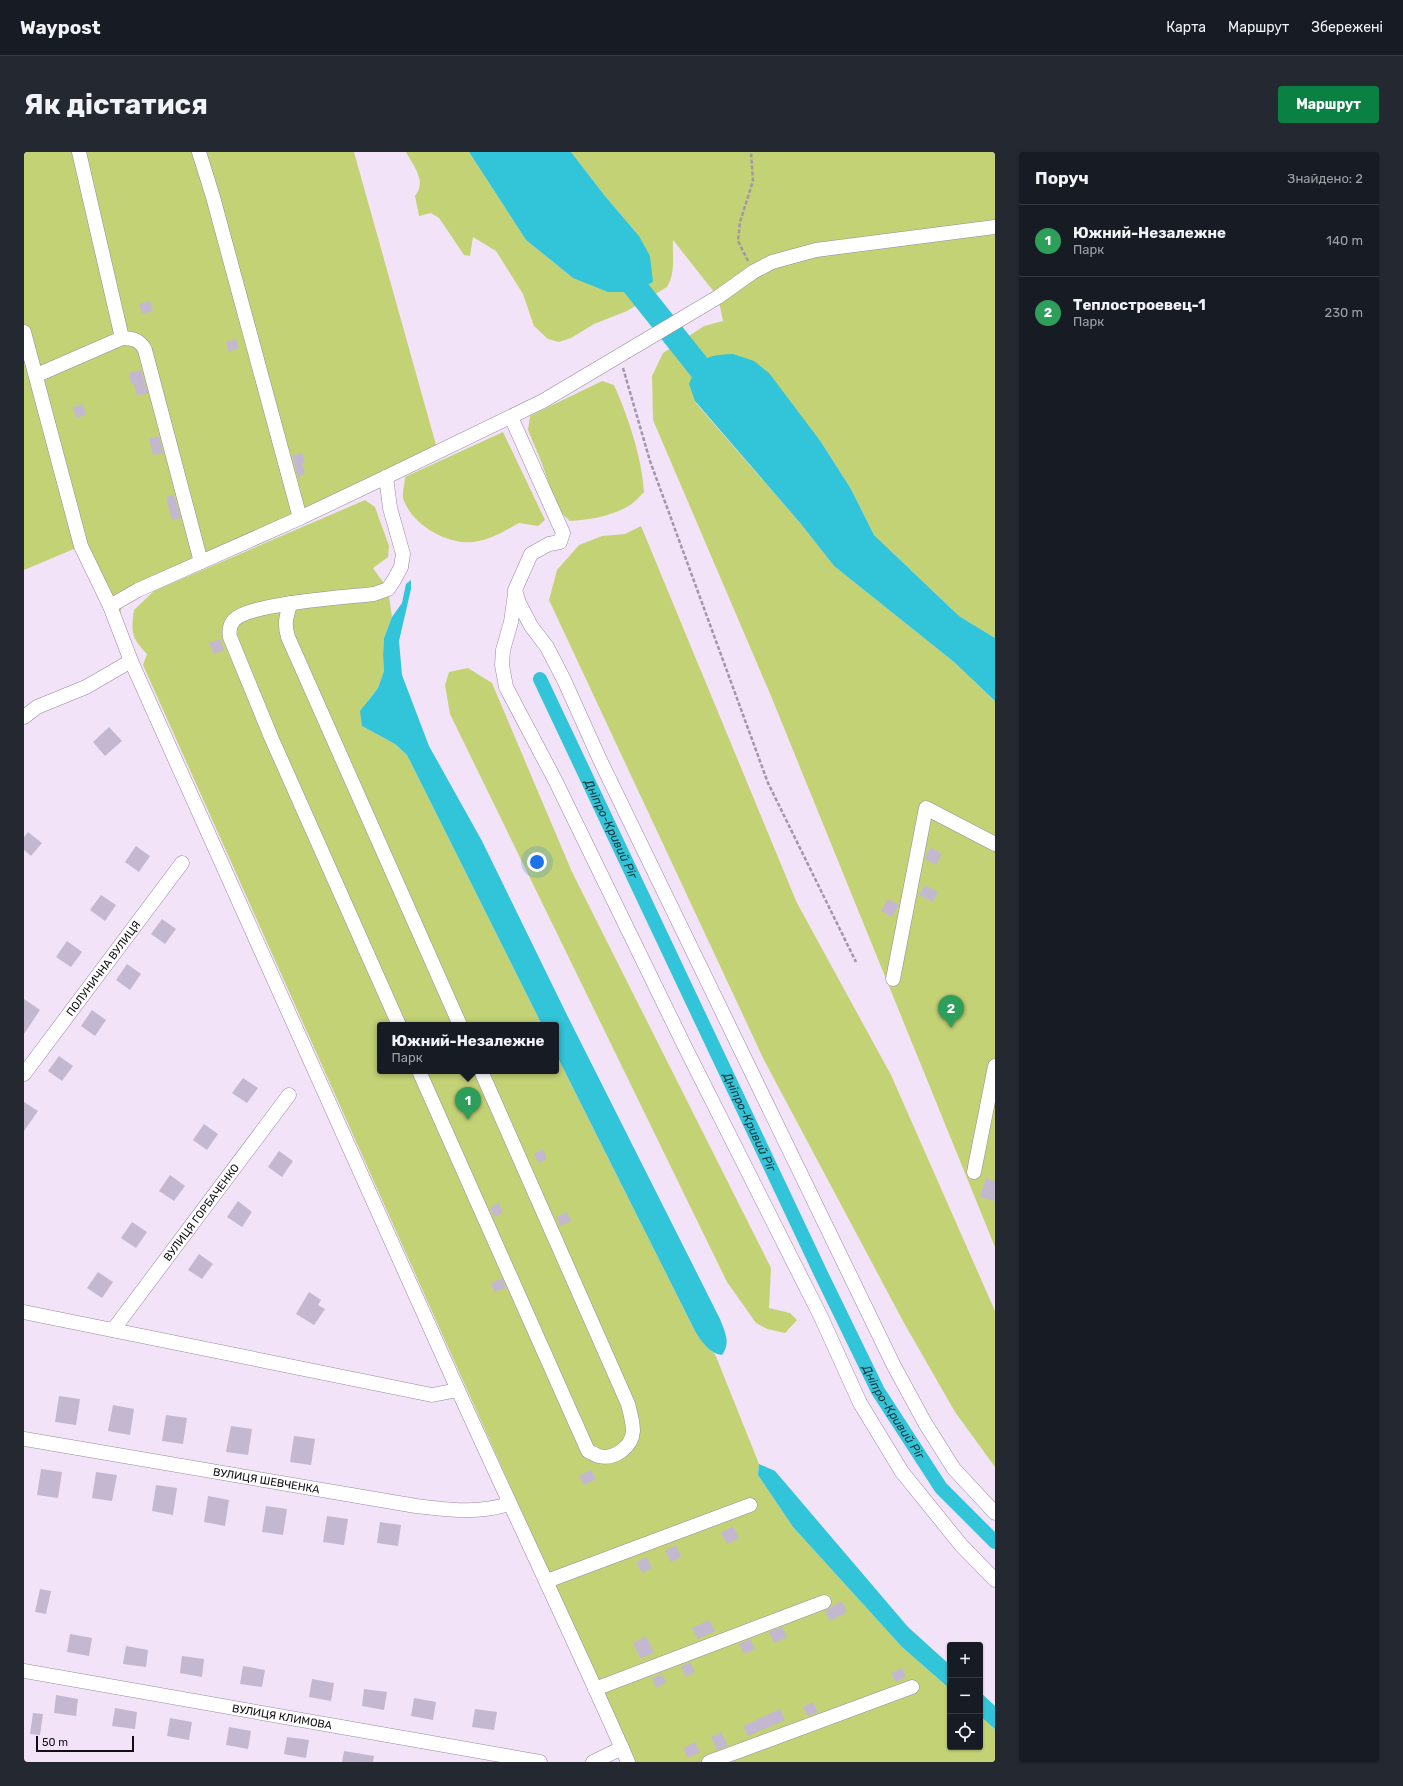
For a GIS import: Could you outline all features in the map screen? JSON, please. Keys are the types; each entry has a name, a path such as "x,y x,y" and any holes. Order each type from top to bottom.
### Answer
{"street":[{"path":"79,152 122,338"},
{"path":"199,152 300,518"},
{"path":"110,606 138,590 386,478 543,401 718,297 753,272 772,262 816,250 995,227"},
{"path":"24,332 37,375 81,546 110,606 131,661 458,1390 547,1581 628,1762"},
{"path":"37,375 122,338 137,340 142,345 145,350 201,562"},
{"path":"511,416 563,533 560,542 548,544 530,554 515,590 511,622 503,650 502,665 506,687 555,780 684,1044 821,1317 860,1403 902,1472 961,1545 995,1580"},
{"path":"386,478 390,508 403,554 401,567 388,589 374,594 291,603 257,609 241,615 234,620 229,631 230,637 271,737 398,1022"},
{"path":"515,590 519,603 531,626 547,647 564,680 600,760 894,1366 925,1423 954,1469 995,1513"},
{"path":"291,603 285,618 288,638 459,1022"},
{"path":"24,717 37,707 86,687 131,661"},
{"path":"893,979 926,808 995,844"},
{"name":"ПОЛУНИЧНА ВУЛИЦЯ","path":"24,1074 182,863"},
{"path":"974,1172 995,1066"},
{"path":"420,1074 588,1450 599,1456 610,1456 622,1451 630,1443 633,1432 628,1404 482,1074"},
{"name":"ВУЛИЦЯ ГОРБАЧЕНКО","path":"113,1330 289,1095"},
{"path":"24,1312 432,1395 458,1390"},
{"name":"ВУЛИЦЯ ШЕВЧЕНКА","path":"24,1439 416,1506 464,1511 489,1510 510,1504"},
{"path":"547,1581 750,1505"},
{"path":"595,1689 824,1602"},
{"name":"ВУЛИЦЯ КЛИМОВА","path":"24,1671 540,1762"},
{"path":"709,1762 912,1687"},
{"path":"593,1762 622,1748"}],"path":[{"path":"751,152 753,181 740,222 738,241 753,272"},
{"path":"619,356 650,461 768,782 856,962"}],"green space":[{"path":"24,152 354,152 438,452 123,604 119,617 81,546 24,570"},
{"path":"406,152 469,152 526,240 573,278 639,236 605,196 571,152 995,152 995,638 959,616 874,535 851,489 821,442 695,402 801,524 834,566 954,662 995,701 995,1247 771,696 653,420 652,376 663,353 704,326 723,321 718,297 673,240 673,270 667,287 627,311 594,324 571,338 559,342 548,339 534,326 523,294 496,251 473,237 470,256 464,255 439,218 431,213 419,216 415,196 420,185 420,179"},
{"path":"602,381 614,385 624,410 634,437 643,479 644,492 632,504 609,515 585,520 570,521 558,510 541,461 528,430 530,416"},
{"path":"503,432 545,520 538,526 519,523 497,535 474,542 464,542 443,537 424,526 409,510 403,499 405,477"},
{"path":"365,500 375,507 389,546 388,557 373,568 388,589 392,617 384,638 384,671 378,688 368,700 362,726 395,744 407,755 540,1022 377,1022 377,1074 559,1074 559,1060 696,1333 706,1346 715,1354 759,1464 758,1475 793,1527 902,1647 947,1686 947,1750 983,1750 983,1719 995,1729 995,1762 628,1762 532,1535 143,665 147,654 135,639 133,634 134,610 154,591"},
{"path":"641,526 797,903 891,1075 995,1311 995,1467 955,1412 904,1323 764,1060 549,600 557,570 579,545 602,536 625,534"},
{"path":"468,668 492,683 572,872 771,1268 769,1308 790,1313 797,1320 785,1333 767,1329 756,1323 727,1282 450,714 445,685 449,672"}],"water":[{"path":"469,152 571,152 605,196 639,236 650,256 653,282 633,292 608,292 573,278 526,240"},
{"path":"733,354 754,361 769,373 821,442 851,489 874,535 959,616 995,638 995,701 954,662 834,566 801,524 695,401 689,384 700,363 716,355"},
{"path":"411,580 411,589 399,641 402,675 429,746 482,841 567,1015 720,1319 727,1342 725,1351 722,1355 710,1350 696,1333 559,1060 559,1022 540,1022 407,755 395,744 362,726 360,711 378,688 384,671 384,638 392,617 402,603 406,584"},
{"path":"759,1464 775,1471 908,1627 947,1662 947,1686 902,1647 793,1527 758,1475"},
{"path":"983,1695 995,1706 995,1729 983,1719"}],"building":[{"path":"150,301 153,311 142,314 139,304"},
{"path":"236,339 239,348 229,352 226,342"},
{"path":"141,370 148,393 137,396 134,384 131,384 129,373"},
{"path":"83,404 86,415 76,418 73,407"},
{"path":"159,436 163,453 153,455 149,438"},
{"path":"302,453 305,462 302,463 305,474 298,477 292,456"},
{"path":"174,495 181,518 172,520 166,497"},
{"path":"220,639 224,650 214,654 209,643"},
{"path":"109,727 122,741 105,756 93,742"},
{"path":"28,832 42,843 31,856 24,850 24,837"},
{"path":"136,846 150,856 139,872 125,862"},
{"path":"930,847 942,854 936,865 925,859"},
{"path":"925,885 938,892 933,902 919,895"},
{"path":"101,895 116,905 105,921 90,910"},
{"path":"888,899 899,905 892,917 881,911"},
{"path":"162,919 176,929 165,944 151,934"},
{"path":"67,941 82,952 71,967 56,957"},
{"path":"127,964 141,974 130,990 116,980"},
{"path":"24,999 40,1010 24,1034"},
{"path":"92,1010 106,1020 95,1036 81,1026"},
{"path":"59,1056 73,1066 62,1081 48,1071"},
{"path":"243,1078 258,1088 247,1103 232,1093"},
{"path":"24,1102 38,1111 24,1131"},
{"path":"204,1124 218,1134 207,1150 193,1140"},
{"path":"543,1149 547,1159 538,1163 534,1154"},
{"path":"279,1151 293,1161 282,1177 268,1167"},
{"path":"170,1175 185,1186 174,1201 159,1191"},
{"path":"986,1178 995,1181 995,1201 980,1197"},
{"path":"238,1201 252,1212 242,1227 227,1217"},
{"path":"499,1203 503,1213 494,1217 490,1207"},
{"path":"567,1212 571,1221 561,1226 556,1217"},
{"path":"132,1222 147,1232 136,1248 121,1238"},
{"path":"199,1254 213,1264 202,1279 188,1270"},
{"path":"98,1272 113,1282 102,1298 87,1288"},
{"path":"502,1278 506,1288 494,1292 491,1283"},
{"path":"309,1292 321,1300 318,1305 325,1309 314,1325 296,1314"},
{"path":"59,1396 80,1399 76,1425 55,1422"},
{"path":"113,1405 134,1409 130,1435 108,1431"},
{"path":"166,1415 187,1418 183,1444 162,1441"},
{"path":"231,1426 252,1429 248,1455 226,1452"},
{"path":"294,1436 315,1439 311,1465 290,1462"},
{"path":"41,1469 62,1472 58,1498 37,1495"},
{"path":"591,1470 596,1479 584,1485 579,1476"},
{"path":"96,1472 117,1475 112,1501 92,1498"},
{"path":"156,1485 177,1488 173,1515 152,1511"},
{"path":"208,1496 229,1500 225,1526 204,1522"},
{"path":"266,1506 287,1509 283,1535 262,1532"},
{"path":"327,1516 348,1519 344,1545 323,1542"},
{"path":"380,1522 401,1525 398,1546 377,1543"},
{"path":"733,1526 739,1538 727,1544 721,1533"},
{"path":"676,1545 681,1557 671,1562 665,1551"},
{"path":"647,1557 652,1568 642,1573 636,1562"},
{"path":"40,1589 51,1591 46,1614 35,1612"},
{"path":"842,1601 847,1612 830,1621 825,1611"},
{"path":"709,1620 715,1631 698,1639 692,1628"},
{"path":"782,1627 787,1637 774,1643 769,1632"},
{"path":"70,1634 92,1638 89,1656 67,1652"},
{"path":"646,1636 654,1652 641,1659 633,1643"},
{"path":"750,1639 755,1649 744,1654 739,1644"},
{"path":"126,1646 148,1650 146,1667 123,1664"},
{"path":"182,1656 204,1659 202,1677 180,1673"},
{"path":"690,1662 695,1672 686,1677 681,1667"},
{"path":"243,1666 265,1670 262,1687 240,1684"},
{"path":"902,1668 906,1677 896,1682 891,1673"},
{"path":"662,1674 666,1683 656,1688 652,1678"},
{"path":"312,1679 334,1683 331,1701 309,1697"},
{"path":"364,1689 387,1692 384,1710 362,1706"},
{"path":"56,1695 78,1699 76,1716 54,1713"},
{"path":"414,1698 436,1702 433,1720 411,1716"},
{"path":"813,1702 818,1712 808,1716 803,1707"},
{"path":"115,1708 137,1712 135,1729 112,1726"},
{"path":"475,1709 497,1712 494,1730 472,1727"},
{"path":"780,1709 785,1720 748,1736 743,1726"},
{"path":"33,1713 43,1714 40,1735 30,1734"},
{"path":"170,1718 192,1722 189,1740 167,1736"},
{"path":"229,1727 251,1731 248,1749 226,1745"},
{"path":"721,1732 728,1746 717,1750 711,1737"},
{"path":"287,1737 309,1740 306,1758 284,1754"},
{"path":"695,1742 700,1752 688,1758 683,1748"},
{"path":"344,1751 374,1756 373,1762 342,1762"}],"waterway":[{"path":"617,264 719,392"},
{"name":"Дніпро-Кривий Ріг","path":"540,679 822,1276 878,1391 941,1488 995,1542"}],"place":[{"name":"Теплостроевец-1","path":"951,1028"},
{"name":"Южний-Незалежне","path":"468,1120"}]}
